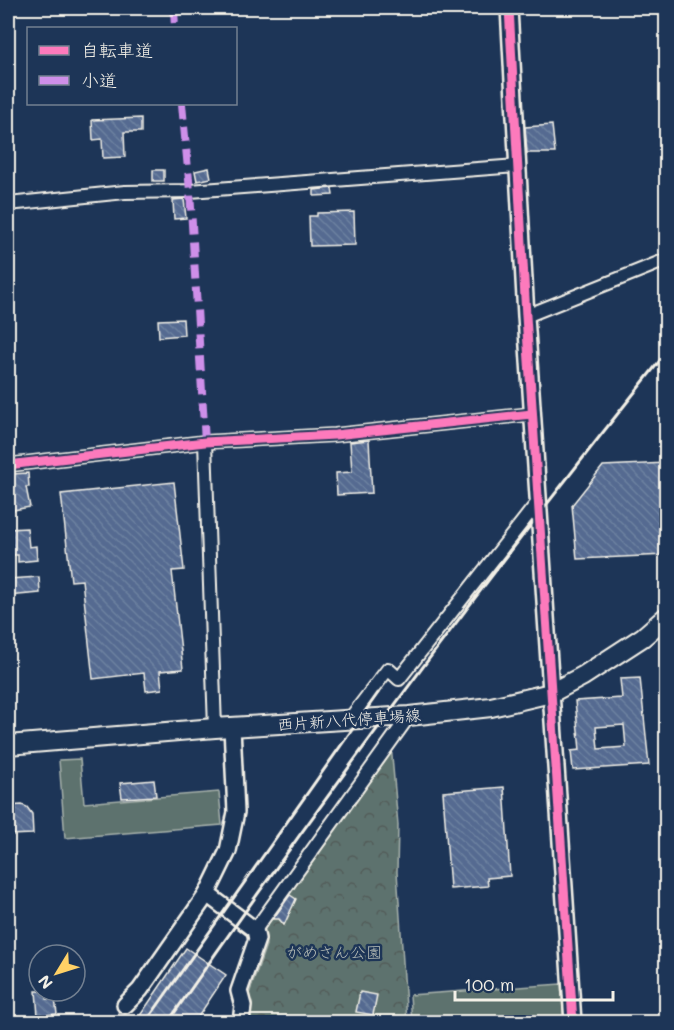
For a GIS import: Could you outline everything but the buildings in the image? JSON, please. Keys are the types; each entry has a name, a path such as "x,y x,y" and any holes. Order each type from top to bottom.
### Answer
{"main road":[{"name":"西片新八代停車場線","path":"8,745 409,716 491,707 551,693 583,676 643,637 666,617"}],"street":[{"path":"509,8 532,414 573,1023"},
{"path":"8,204 125,192 190,191 517,166"},
{"path":"526,316 666,260"},
{"path":"8,465 205,442 335,435 532,414"},
{"path":"125,1005 140,990 207,894 228,851 236,812 224,728 205,442"},
{"path":"349,720 388,669 399,679 538,502"},
{"path":"255,930 409,716"},
{"path":"207,894 255,930 257,939 239,991 243,1006 241,1023"}],"green space":[{"name":"がめさん公園","path":"391,745 398,825 397,872 407,1022 248,1022 249,994 266,945 264,923"},
{"path":"80,759 84,803 219,792 222,825 65,838 59,760"},
{"path":"561,984 564,1022 412,1022 410,995"}],"railway":[{"path":"168,1022 288,851 411,683 666,353"},
{"path":"146,1022 378,693"}],"marked path":[{"path":"174,8 175,27"},
{"path":"182,105 190,191 205,442"}],"cycle path":[{"path":"509,8 526,316 573,1022"},
{"path":"8,465 205,442 335,435 532,414"}]}
